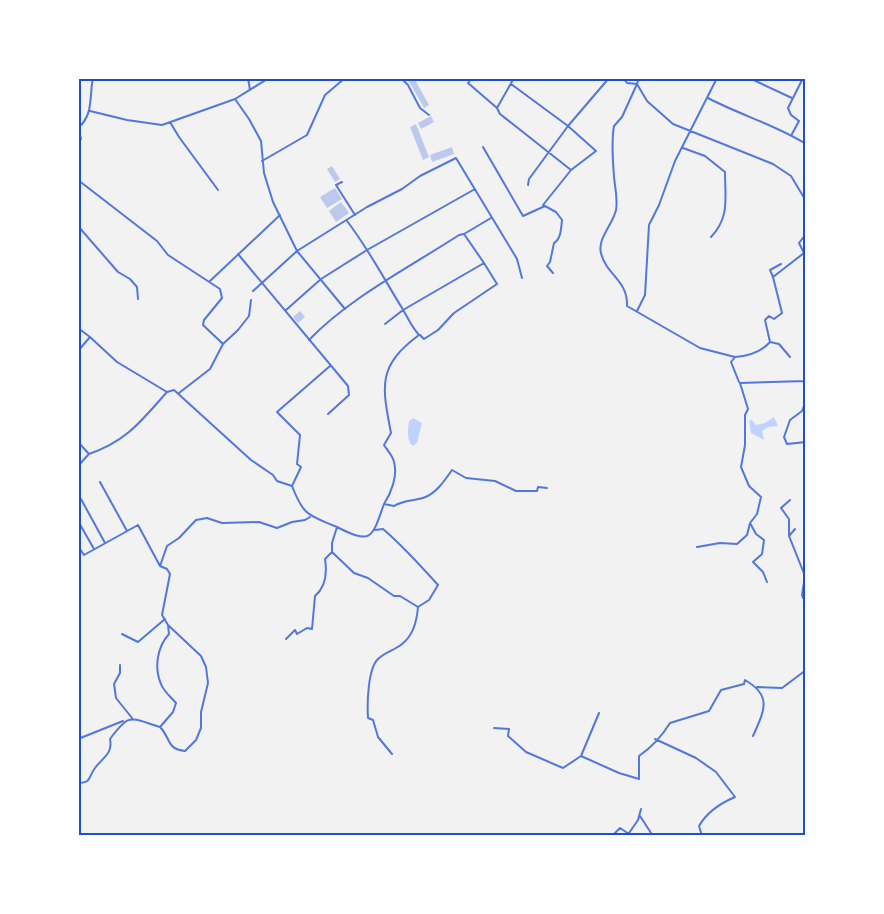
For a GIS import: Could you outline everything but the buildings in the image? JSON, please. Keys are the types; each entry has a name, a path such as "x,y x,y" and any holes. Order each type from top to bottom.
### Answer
{"street":[{"path":"78,143 81,139 78,128 84,123 90,111 93,78"},
{"path":"248,78 250,90"},
{"path":"90,111 162,125 235,99 269,78"},
{"path":"262,162 307,135 325,95 345,78"},
{"path":"401,78 408,85 420,108 429,115"},
{"path":"472,78 468,83 497,108 500,114 571,170"},
{"path":"497,108 514,78"},
{"path":"528,185 529,179 568,126 609,78"},
{"path":"622,78 627,82 637,84 647,101 673,124 774,164 791,176 806,201"},
{"path":"639,78 622,117 614,126 616,212 599,246 601,255 626,290 627,306 700,348 735,357 745,356 764,348 770,342"},
{"path":"637,311 645,295 649,225 675,161 717,78"},
{"path":"749,78 792,98"},
{"path":"792,135 799,121 791,115 788,108 803,78"},
{"path":"511,84 568,126 596,151 571,170 543,205 545,206"},
{"path":"708,98 760,123 792,135 806,144"},
{"path":"235,99 261,141 262,162 273,202 297,251 345,309"},
{"path":"170,122 218,190"},
{"path":"483,147 523,216 545,206"},
{"path":"683,148 705,156 725,172 725,213 720,227 711,237"},
{"path":"253,291 297,251 420,176 456,158 517,259 522,278"},
{"path":"78,180 157,241 168,255 220,289 222,298 204,320 203,325 223,344"},
{"path":"342,182 336,185 355,215"},
{"path":"286,310 321,279 367,250 475,189"},
{"path":"545,206 556,212 562,220 560,234 554,243 547,266 553,273"},
{"path":"209,282 280,215"},
{"path":"309,340 326,322 385,282 459,235 491,218"},
{"path":"347,221 367,250 409,323 424,339 438,330 454,313 497,284 464,234"},
{"path":"78,226 118,272 130,279 137,287 138,299"},
{"path":"806,234 799,243 806,261"},
{"path":"773,277 804,253"},
{"path":"238,254 348,386 349,395 328,414"},
{"path":"385,324 403,310 484,263"},
{"path":"770,342 765,320 769,316 774,319 782,313 770,270 780,264"},
{"path":"179,393 210,369 223,344 249,316 251,300"},
{"path":"78,328 117,362 167,392"},
{"path":"330,366 277,412 300,435 297,464 301,467 292,486 310,517 358,538 369,536 375,530 384,504 390,495 394,478 393,458 384,445 392,433 384,390 386,371 403,347 419,335"},
{"path":"78,351 90,338"},
{"path":"770,342 779,344 790,357"},
{"path":"697,548 720,543 737,544 747,535 762,497 749,486 741,467 745,445 745,415 748,409 740,383 730,362 735,357"},
{"path":"740,383 806,380 806,401 802,411 790,420 784,437 787,444 806,442"},
{"path":"78,466 89,454 123,439 141,423 167,392 174,390 202,417 273,475 277,481 292,486"},
{"path":"78,442 89,454"},
{"path":"384,504 394,506 400,502 426,497 440,486 452,470 466,478 495,481 516,491 537,491 538,487 547,488"},
{"path":"100,482 127,531"},
{"path":"81,499 105,543"},
{"path":"790,500 781,508 789,519 789,536 805,576 802,595 806,599"},
{"path":"160,566 167,546 179,538 196,520 207,518 222,523 259,522 277,528 310,517"},
{"path":"78,521 94,549"},
{"path":"750,523 756,534 764,540 762,554 753,562 763,572 767,582"},
{"path":"78,546 83,555 138,525 160,566 167,569 170,574 162,615 168,625 169,634 158,653 158,673 165,693 176,703 173,712 160,727"},
{"path":"286,639 295,630 297,634 307,628 312,629 315,596 321,592 327,571 325,559 332,552 337,527"},
{"path":"375,530 383,529 398,542 438,585 429,600 418,607"},
{"path":"789,536 795,529"},
{"path":"332,552 354,573 368,578 394,596 400,596 418,607"},
{"path":"392,754 378,737 373,720 368,718 369,681 377,659 404,644 417,622 418,607"},
{"path":"123,634 138,642 165,619"},
{"path":"120,664 120,673 114,684 116,698 132,718 160,727 171,747 185,751 196,740 201,728 201,712 208,684 206,667 201,656 168,625"},
{"path":"757,687 782,688 806,670"},
{"path":"580,756 639,779 639,756 653,745 670,723 709,711 720,690 744,684 746,680 757,687 764,698 763,714 753,736"},
{"path":"494,728 509,729 508,736 526,752 563,768 580,756 599,713"},
{"path":"78,739 132,718"},
{"path":"78,783 87,783 91,779 94,768 108,756 111,746 110,739 123,721"},
{"path":"656,740 696,758 716,772 735,796 723,802 704,818 699,826 702,836"},
{"path":"612,836 620,828 628,835 641,809"},
{"path":"639,815 653,836"}],"water":[{"path":"774,417 778,426 768,427 762,431 764,440 751,433 749,421 752,420 756,425 765,423"},
{"path":"413,418 422,423 417,443 413,446 408,438 408,431 409,421"}]}
